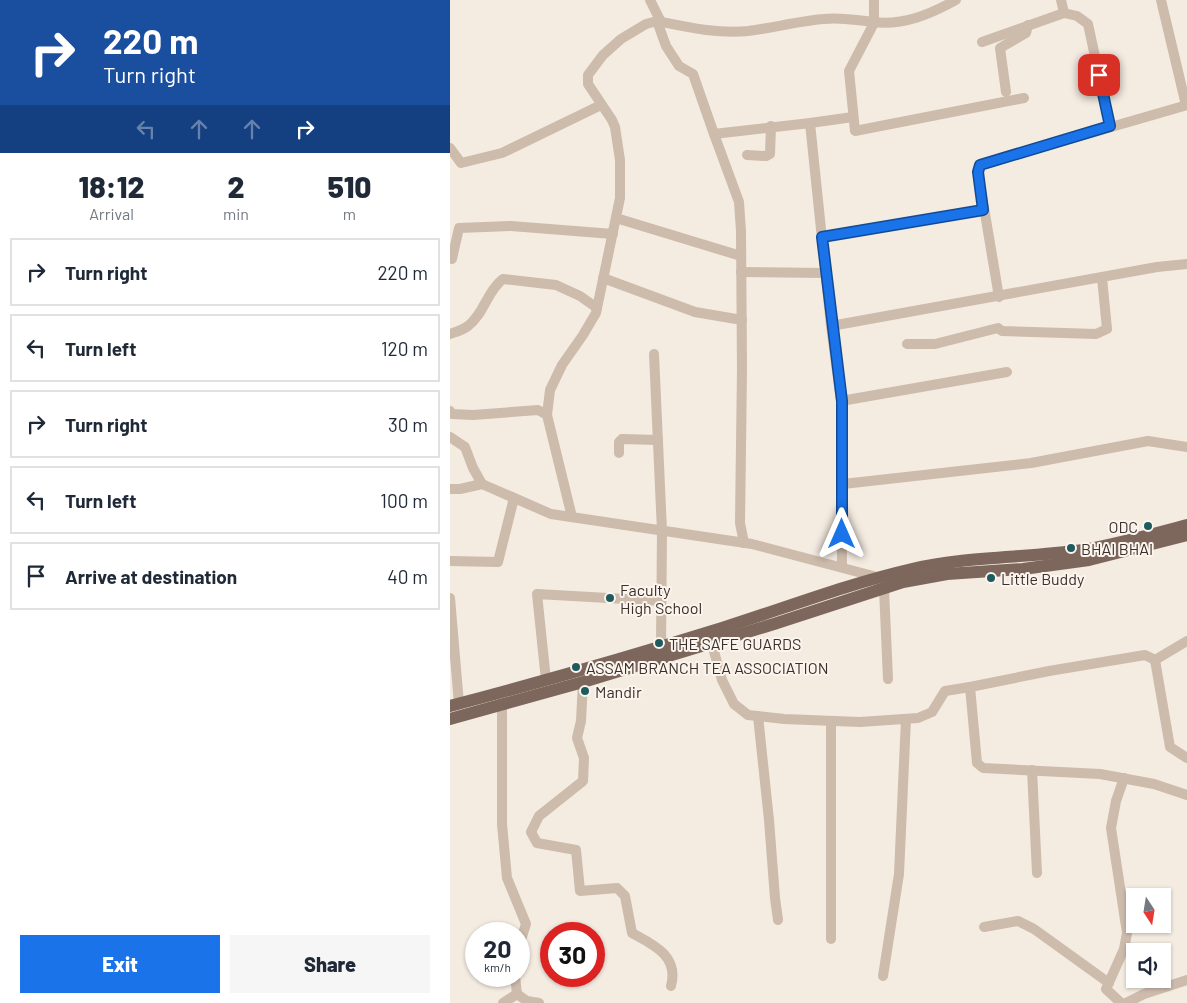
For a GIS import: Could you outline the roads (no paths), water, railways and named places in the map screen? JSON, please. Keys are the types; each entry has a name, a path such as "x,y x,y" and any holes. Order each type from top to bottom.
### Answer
{"main road":[{"path":"450,719 583,682 877,577 918,567 945,563 1083,550 1187,525"},
{"path":"455,705 661,646 710,637 884,589 903,582 947,574 1041,567 1089,560 1187,535"}],"street":[{"path":"650,0 666,46 679,66 693,74 739,202 742,320 740,523 744,543"},
{"path":"874,0 874,23 849,71 855,131 1024,98"},
{"path":"572,517 547,415 550,390 562,365 583,335 597,308 620,198 620,160 615,127 588,84 588,75 603,55 621,39 646,24 659,22 706,31 739,31 825,18 856,19 874,23 903,22 938,10 956,0"},
{"path":"1061,0 1064,13"},
{"path":"999,297 983,210 978,172 980,165 1186,105 1161,0"},
{"path":"982,42 1064,13 1077,16 1088,24 1110,126"},
{"path":"1006,92 1000,48 1026,33 1028,25"},
{"path":"450,148 461,163 502,153 601,105"},
{"path":"714,134 853,117"},
{"path":"810,123 831,326 842,401 842,567"},
{"path":"747,155 766,156 770,154 771,126"},
{"path":"822,237 983,210"},
{"path":"616,218 741,256"},
{"path":"452,259 460,228 511,226 613,234"},
{"path":"831,326 1157,267 1187,264"},
{"path":"741,272 826,273"},
{"path":"604,278 694,312 742,320"},
{"path":"907,344 935,344 998,328 1002,331 1096,334 1107,329 1102,278"},
{"path":"450,334 468,326 477,316 497,283 503,279 556,285 580,296 597,308"},
{"path":"654,354 662,531 661,646"},
{"path":"842,401 1007,372"},
{"path":"450,411 452,414 473,415 538,410 547,415"},
{"path":"450,437 465,447 482,484"},
{"path":"619,453 619,442 622,439 658,440"},
{"path":"842,484 1031,464 1148,442 1187,447"},
{"path":"450,489 460,489 482,484 550,514 744,543 877,577 884,589 888,679"},
{"path":"450,561 498,562 514,498"},
{"path":"546,680 537,594 661,601"},
{"path":"450,598 455,705"},
{"path":"710,637 722,680 734,704 748,715 831,721 860,722 918,718 932,712 945,691 1144,655 1155,660"},
{"path":"1155,660 1187,641"},
{"path":"1155,660 1170,748 1187,758"},
{"path":"583,682 578,738 584,758 583,781 539,816 531,832 537,843 576,850 580,891 617,888 625,896 632,933 665,954 671,964 673,977 671,986"},
{"path":"970,687 976,763 983,768 1100,774 1154,784 1187,795"},
{"path":"502,705 502,824 507,878 525,922"},
{"path":"758,716 778,920"},
{"path":"883,976 898,874 906,719"},
{"path":"831,721 831,939"},
{"path":"1032,770 1037,872"},
{"path":"1120,1003 1106,989 1124,949 1127,933 1112,828 1116,801 1124,778"},
{"path":"984,927 1018,921 1034,929 1109,983"},
{"path":"1126,1003 1144,994 1187,980"},
{"path":"516,987 517,994"},
{"path":"502,1003 517,994"},
{"path":"517,994 528,1001 539,1003"}],"place":[{"name":"ODC","path":"1148,526"},
{"name":"BHAI BHAI","path":"1071,548"},
{"name":"Little Buddy","path":"991,578"},
{"name":"Faculty High School","path":"610,598"},
{"name":"THE SAFE GUARDS","path":"659,643"},
{"name":"ASSAM BRANCH TEA ASSOCIATION","path":"576,667"},
{"name":"Mandir","path":"585,691"}]}
